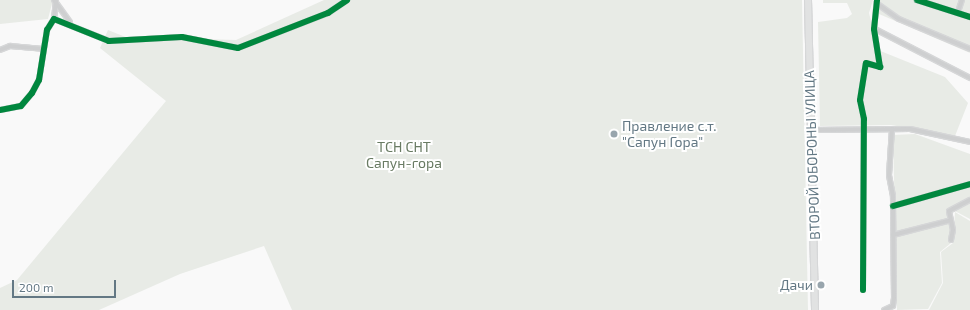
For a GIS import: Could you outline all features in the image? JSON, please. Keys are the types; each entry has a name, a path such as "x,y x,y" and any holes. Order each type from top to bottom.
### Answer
{"main road":[{"name":"ВТОРОЙ ОБОРОНЫ УЛИЦА","path":"808,0 815,310"}],"street":[{"path":"56,0 71,23"},
{"path":"0,110 21,106 32,93 39,80 47,30 54,19 56,0"},
{"path":"54,19 71,23 109,41 182,37 238,48 328,13 347,0"},
{"path":"917,0 970,17"},
{"path":"958,12 962,0"},
{"path":"863,290 863,130 860,100 866,63 880,67 874,29 876,1"},
{"path":"876,1 887,13 916,27 970,49"},
{"path":"874,29 970,78"},
{"path":"0,50 10,46 43,49"},
{"path":"811,130 892,129 921,131 970,142"},
{"path":"884,310 894,303 893,206 889,177 892,129"},
{"path":"893,206 970,184"},
{"path":"951,240 953,230 948,221 952,207 970,200"},
{"path":"893,235 948,221"}],"green space":[{"path":"0,0 53,0 48,19 0,24"},
{"name":"ТСН СНТ Сапун-гора","path":"324,0 802,0 808,310 292,310 264,246 180,274 99,310 0,310 0,288 17,280 166,101 100,48 108,30 133,40 141,37 236,40"},
{"path":"823,0 873,0 869,13 878,50 945,77 968,103 955,136 891,125 820,126 818,22 847,18 852,14 847,3 823,3"},
{"path":"875,0 970,0 970,53 872,11"},
{"path":"915,134 970,154 970,219 953,210 951,243 940,252 942,283 928,309 897,310 893,135"},
{"path":"955,212 970,221 970,310 929,310 943,283 941,252 953,243"}],"cycle path":[{"path":"0,110 21,106 32,93 39,80 47,30 54,19 109,41 182,37 238,48 328,13 347,0"},
{"path":"863,290 864,119 860,100 866,63 880,67 874,29 877,0"},
{"path":"917,0 970,17"},
{"path":"893,206 970,184"}],"place":[{"name":"Правление с.т. \"Сапун Гора\"","path":"614,134"},
{"name":"Дачи","path":"821,285"}]}
